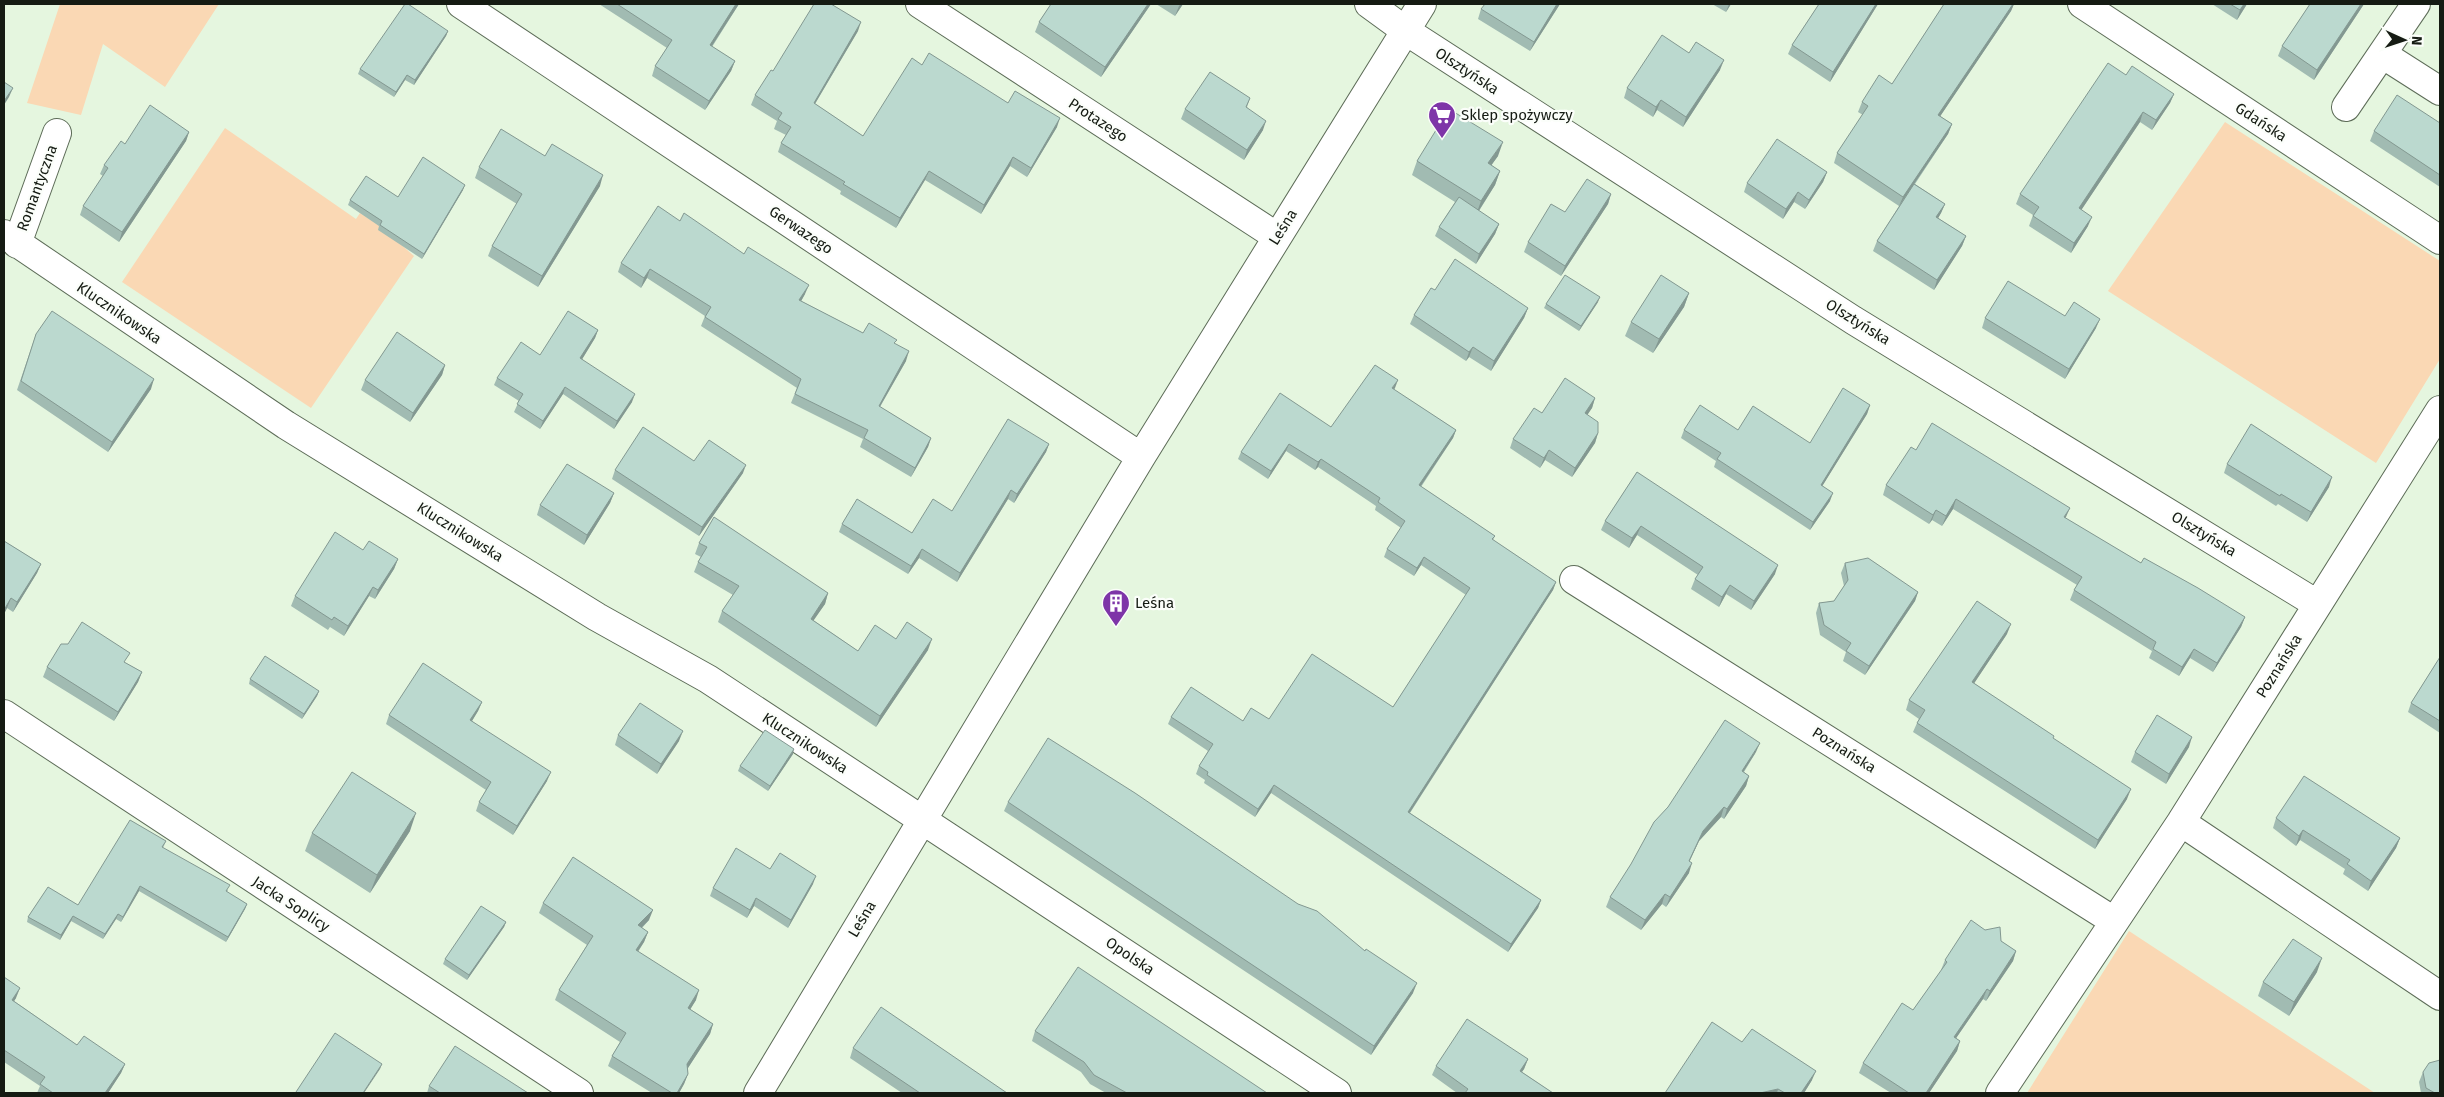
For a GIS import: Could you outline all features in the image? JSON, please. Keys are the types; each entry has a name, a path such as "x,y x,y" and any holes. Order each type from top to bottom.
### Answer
{"street":[{"name":"Gerwazego","path":"461,4 1142,457"},
{"name":"Protazego","path":"920,4 1276,236"},
{"name":"Olsztyńska","path":"1369,4 1406,30 1853,320 2317,604"},
{"name":"Leśna","path":"758,1093 1276,236 1422,4"},
{"name":"Gdańska","path":"2082,4 2440,240"},
{"path":"2346,107 2416,4"},
{"path":"2382,54 2440,92"},
{"name":"Romantyczna","path":"10,239 57,133"},
{"name":"Klucznikowska","path":"10,239 286,425 597,617 708,679 922,819"},
{"name":"Poznańska","path":"2000,1093 2181,822 2440,410"},
{"name":"Poznańska","path":"1574,580 2114,921"},
{"name":"Jacka Soplicy","path":"4,714 579,1093"},
{"name":"Opolska","path":"922,819 1337,1093"},
{"path":"2181,822 2440,996"}],"shaded area":[{"path":"60,4 219,4 165,87 103,44 81,115 27,103"},
{"path":"2225,122 2440,261 2440,359 2376,463 2108,291"},
{"path":"225,128 356,219 360,213 380,226 414,256 311,408 122,282"},
{"path":"2129,931 2375,1093 2027,1093"}],"building":[{"path":"405,4 408,4 448,31 415,80 407,75 396,92 360,69"},
{"path":"617,4 736,4 710,45 735,61 709,101 655,66 672,40"},
{"path":"814,4 831,4 861,22 814,103 863,136 912,58 922,65 929,53 1008,103 1015,91 1060,118 1031,168 1013,157 984,205 929,171 900,218 843,184 845,182 781,143 791,127 778,119 782,113 755,95 771,70 773,71"},
{"path":"1051,4 1148,4 1105,67 1039,22"},
{"path":"1485,4 1557,4 1534,42 1481,9"},
{"path":"1819,4 1876,4 1833,72 1792,45"},
{"path":"1944,4 2013,4 1938,115 1952,124 1903,197 1837,153 1868,106 1862,102 1879,75 1892,84"},
{"path":"2230,4 2244,4 2240,10"},
{"path":"2310,4 2361,4 2317,70 2282,46"},
{"path":"1662,35 1689,53 1696,42 1724,60 1686,117 1661,100 1656,107 1627,88"},
{"path":"2108,63 2126,75 2132,66 2174,94 2156,120 2143,112 2079,208 2092,217 2074,243 2033,216 2039,207 2020,194"},
{"path":"1210,72 1250,98 1246,107 1266,121 1247,150 1185,109"},
{"path":"4,82 13,88 4,101"},
{"path":"2397,95 2440,123 2440,175 2374,131"},
{"path":"150,105 189,132 122,232 83,206 108,168 104,165 121,141 125,144"},
{"path":"1449,109 1503,142 1488,163 1500,171 1481,201 1417,161"},
{"path":"501,129 545,156 552,144 603,175 542,276 492,246 522,194 479,167"},
{"path":"1777,139 1827,172 1809,200 1798,192 1786,209 1747,183"},
{"path":"423,157 465,185 424,254 380,225 382,221 350,200 366,176 398,197"},
{"path":"1587,179 1611,194 1565,266 1528,242 1551,204 1565,212"},
{"path":"1914,184 1945,204 1936,217 1966,236 1937,280 1877,241"},
{"path":"1459,197 1499,224 1479,254 1439,227"},
{"path":"658,206 680,221 684,213 744,254 748,247 809,285 799,300 863,333 869,323 897,340 894,343 909,351 879,406 931,438 915,468 864,438 868,430 795,394 801,379 705,317 711,307 650,269 644,278 621,263"},
{"path":"1455,259 1528,308 1494,361 1473,347 1469,352 1414,315 1431,288 1435,290"},
{"path":"1565,275 1600,297 1581,326 1546,304"},
{"path":"1661,275 1689,293 1659,339 1631,322"},
{"path":"2008,281 2065,316 2074,302 2100,319 2069,369 1985,318"},
{"path":"52,311 154,379 112,442 21,381 36,334"},
{"path":"568,311 598,330 580,358 635,394 617,421 565,387 543,421 517,404 523,394 497,378 521,342 540,355"},
{"path":"397,332 445,365 413,413 365,380"},
{"path":"1375,365 1398,380 1392,388 1456,430 1419,485 1495,536 1492,539 1556,582 1408,812 1541,900 1511,944 1274,785 1258,809 1207,775 1208,772 1199,766 1213,744 1171,717 1191,687 1243,721 1251,708 1269,719 1312,654 1393,707 1470,588 1424,557 1417,568 1387,549 1405,521 1378,502 1380,498 1321,459 1318,462 1289,444 1271,471 1241,452 1280,393 1331,427"},
{"path":"1565,378 1595,398 1585,413 1598,422 1598,433 1575,468 1549,450 1544,458 1513,439 1534,408 1542,413"},
{"path":"1843,388 1870,405 1821,485 1833,493 1813,522 1717,459 1721,453 1684,430 1700,405 1738,430 1753,406 1810,443"},
{"path":"1008,419 1049,444 1017,494 1011,490 960,573 922,549 911,566 842,524 857,499 912,533 933,499 952,511"},
{"path":"1932,423 2070,508 2064,517 2141,563 2144,558 2245,617 2217,663 2194,649 2182,667 2153,649 2156,642 2074,590 2082,577 1956,499 1946,516 1936,510 1933,515 1886,485 1911,447 1916,450"},
{"path":"2251,424 2332,477 2311,512 2227,464"},
{"path":"643,427 694,461 709,440 746,465 702,527 615,470"},
{"path":"567,464 614,493 587,535 540,505"},
{"path":"1637,472 1778,565 1754,601 1730,585 1722,597 1695,579 1703,567 1641,526 1632,538 1605,521"},
{"path":"714,517 828,593 811,619 858,651 875,625 896,639 907,622 932,639 880,716 722,611 739,586 698,562 707,547 699,543"},
{"path":"335,532 363,550 369,541 398,559 378,590 373,587 348,626 334,617 332,620 295,596"},
{"path":"4,541 41,564 17,602 11,598 4,610"},
{"path":"1868,558 1918,592 1869,666 1846,651 1851,643 1824,625 1819,603 1834,601 1848,580 1845,563"},
{"path":"1977,601 2011,624 1972,682 2131,789 2098,840 1917,723 1925,710 1909,700"},
{"path":"82,622 130,653 124,662 142,672 118,712 47,667 61,644 68,644"},
{"path":"265,656 319,691 304,714 250,679"},
{"path":"2440,657 2440,721 2411,703"},
{"path":"423,663 482,702 470,720 551,772 517,826 479,802 491,782 389,715"},
{"path":"640,703 683,731 661,764 618,735"},
{"path":"2157,715 2192,737 2169,774 2135,752"},
{"path":"1725,720 1760,743 1742,771 1749,776 1727,809 1724,807 1703,831 1689,861 1692,863 1670,897 1665,894 1645,920 1610,897 1654,822 1668,807"},
{"path":"765,730 794,749 770,786 740,766"},
{"path":"1048,738 1135,793 1298,904 1317,911 1365,951 1366,949 1417,983 1374,1046 1008,802"},
{"path":"352,772 416,813 377,875 312,833"},
{"path":"2304,776 2400,838 2371,881 2347,864 2350,860 2303,830 2299,836 2276,818"},
{"path":"130,820 166,841 162,847 230,885 226,891 247,904 228,937 140,886 123,917 118,914 105,934 73,916 61,935 28,917 48,887 78,905"},
{"path":"736,848 770,869 780,853 816,876 791,920 756,898 750,910 713,888"},
{"path":"573,857 653,910 638,925 648,932 636,950 699,990 688,1008 713,1024 687,1064 688,1074 677,1093 672,1093 612,1056 626,1033 559,990 593,936 543,903"},
{"path":"481,906 506,922 469,975 445,959"},
{"path":"1971,920 1985,930 2000,927 2001,941 2016,951 1990,991 1987,989 1954,1037 1960,1041 1926,1093 1909,1093 1863,1063 1902,1003 1913,1010 1947,962 1945,960"},
{"path":"2293,939 2322,958 2294,1002 2263,982"},
{"path":"1078,967 1267,1093 1127,1093 1094,1075 1084,1062 1035,1031"},
{"path":"4,977 20,988 12,1000 77,1045 84,1036 125,1064 105,1093 53,1093 40,1084 45,1077 4,1050"},
{"path":"881,1007 1007,1093 920,1093 853,1048"},
{"path":"1467,1019 1528,1059 1520,1071 1553,1093 1465,1093 1468,1089 1436,1066"},
{"path":"1712,1022 1742,1042 1752,1029 1816,1071 1801,1093 1785,1093 1778,1089 1760,1093 1665,1093"},
{"path":"335,1033 382,1064 363,1093 297,1093 296,1092"},
{"path":"455,1046 528,1093 440,1093 429,1086"},
{"path":"2440,1060 2440,1093 2435,1093 2426,1088 2423,1072 2429,1063"}],"place":[{"name":"Sklep spożywczy","path":"1442,139"},
{"name":"Leśna","path":"1116,627"}]}
